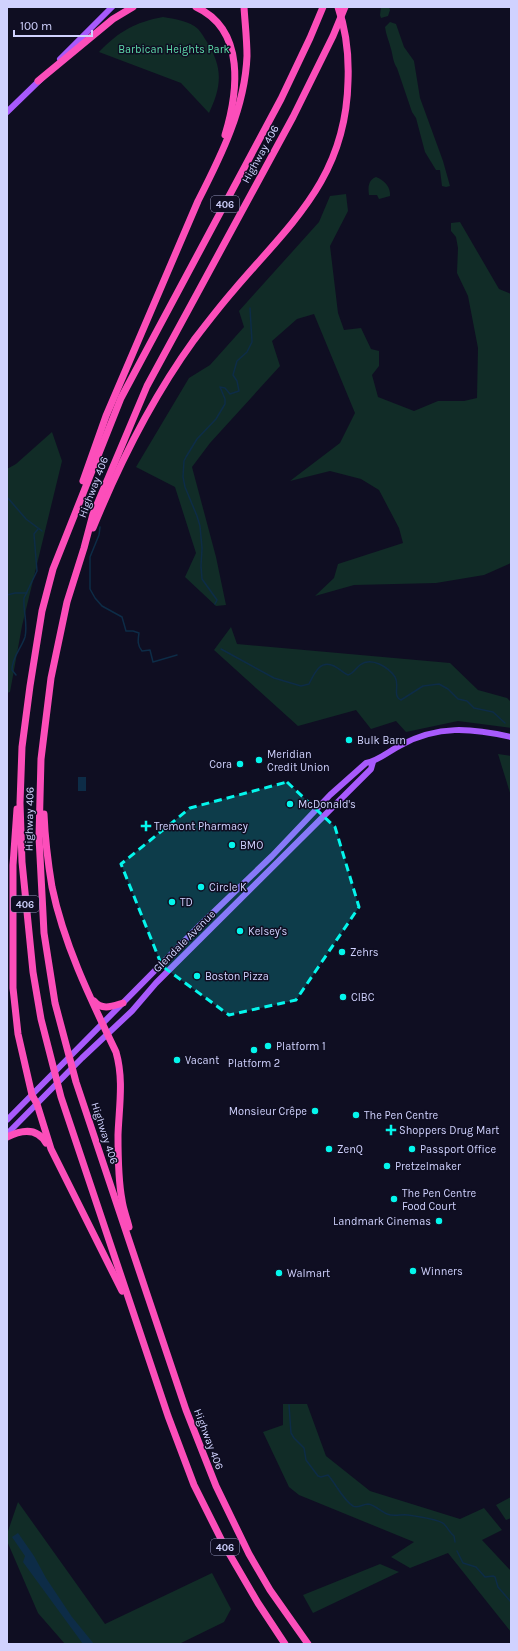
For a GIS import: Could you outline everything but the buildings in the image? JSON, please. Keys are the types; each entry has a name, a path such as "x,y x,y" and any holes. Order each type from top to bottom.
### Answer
{"highway":[{"path":"38,81 113,19 133,7"},
{"path":"196,7 209,15 224,32 230,43 235,62 232,107 215,168"},
{"path":"53,568 106,416 198,201 215,168 233,126 242,95 247,57 244,7"},
{"name":"Highway 406","path":"285,1644 258,1603 223,1543 194,1485 168,1416 61,1097 41,1019 32,972 22,862 20,803 22,747 42,611 53,568 121,398 281,99 323,7"},
{"path":"84,548 125,455 142,422 173,371 194,340 234,290 300,214 320,185 336,147 343,122 348,88 348,57 343,25 338,7"},
{"name":"Highway 406","path":"308,1644 270,1590 248,1554 216,1486 186,1410 76,1082 55,1003 44,933 39,837 42,759 51,678 67,602 93,514 147,386 293,117 345,7"},
{"path":"22,747 13,865 13,988 18,1034 32,1095 37,1104 51,1149 58,1164"},
{"path":"42,759 46,845 53,888 75,961 108,1034 120,1066 122,1087 118,1135 122,1200 148,1297"},
{"path":"90,996 97,1004 106,1008 123,1003"},
{"path":"7,1137 23,1131 35,1132 45,1140 131,1307"}],"main road":[{"path":"7,112 112,7"},
{"name":"Glendale Avenue","path":"7,1120 192,933 366,762 373,762 401,744 427,733 463,729 491,732 511,737"},
{"name":"Glendale Avenue","path":"7,1134 132,1011 156,983 327,811 371,769 373,762"},
{"path":"237,889 243,897"}],"highlighted area":[{"path":"287,782 335,827 359,907 296,1000 229,1015 162,966 121,864 190,808"}],"green space":[{"path":"381,7 389,7 390,10 388,16 381,18"},
{"name":"Barbican Heights Park","path":"163,17 182,21 195,26 201,32 212,51 216,60 219,77 216,94 209,113 181,83 99,52 114,38 128,28"},
{"path":"390,22 396,24 404,47 414,61 420,98 443,161 450,186 442,186 440,170 436,170 425,152 416,118 412,112 386,33 385,27"},
{"path":"376,177 386,184 390,196 379,199 377,195 369,195 369,184 373,178"},
{"path":"346,194 348,211 330,246 338,313 344,330 361,328 371,349 379,351 379,366 372,375 378,397 414,411 438,401 464,401 477,398 478,348 468,296 457,273 458,248 456,237 451,231 451,223 460,222 499,289 511,294 511,563 484,575 436,583 354,585 315,596 334,578 338,564 403,543 399,528 379,490 361,479 330,471 290,481 340,443 355,413 314,314 297,319 272,341 280,366 210,443 192,467 216,557 226,605 216,606 185,577 196,553 175,487 136,467 189,378 210,365 244,327 239,311 319,222 330,196"},
{"path":"52,432 62,461 22,626 10,692 7,693 7,469 16,464"},
{"path":"231,627 237,644 450,663 478,690 507,698 511,702 511,728 458,721 406,732 396,721 371,729 356,710 298,726 214,650"},
{"path":"498,754 511,756 511,796"},
{"path":"283,1404 307,1404 326,1456 370,1491 460,1519 484,1508 502,1530 482,1540 511,1571 511,1632 448,1553 410,1568 391,1557 414,1542 299,1495 289,1487 263,1432 283,1425"},
{"path":"511,1497 511,1518 506,1520 496,1505"},
{"path":"18,1502 105,1624 212,1573 231,1609 224,1622 179,1644 65,1644 38,1613 7,1541 7,1534"},
{"path":"380,1564 399,1572 313,1613 303,1595"}],"water":[{"path":"78,777 86,777 86,791 78,791"},
{"path":"18,1533 72,1617 94,1644 83,1644 23,1562 25,1556 12,1537"}],"waterway":[{"path":"215,604 217,600 202,579 200,526 185,487 183,477 184,461 197,439 216,419 225,404 225,399 220,387 225,388 230,394 239,391 237,381 233,375 237,361 247,352 252,342 250,308"},
{"path":"7,497 26,519 42,531"},
{"path":"100,527 99,535 90,557 90,589 95,598 102,606 122,617 126,631 139,633 139,647 142,651 150,650 153,662 177,655"},
{"path":"16,675 12,670 12,665 26,632 24,598 37,571 34,534 38,529"},
{"path":"7,595 27,593"},
{"path":"221,649 274,678 301,686 309,684 318,669 325,664 334,666 348,675 360,665 375,662 389,670 395,677 397,683 396,693 398,698 401,700 423,686 439,684 448,689 458,699 467,701 474,708 493,712 505,723"},
{"path":"289,1405 291,1433 304,1448 306,1460 318,1476 321,1477 328,1475 349,1503 355,1507 368,1504 390,1515 408,1515 438,1521 444,1524 454,1536 455,1542"},
{"path":"457,1551 463,1563 476,1567 485,1577 495,1577 498,1587 511,1602"}],"place":[{"name":"Bulk Barn","path":"349,740"},
{"name":"Meridian Credit Union","path":"259,760"},
{"name":"Cora","path":"240,764"},
{"name":"McDonald's","path":"290,804"},
{"name":"Tremont Pharmacy","path":"146,826"},
{"name":"BMO","path":"232,845"},
{"name":"Circle K","path":"201,887"},
{"name":"TD","path":"172,902"},
{"name":"Kelsey's","path":"240,931"},
{"name":"Zehrs","path":"342,952"},
{"name":"Boston Pizza","path":"197,976"},
{"name":"CIBC","path":"343,997"},
{"name":"Platform 1","path":"268,1046"},
{"name":"Platform 2","path":"254,1050"},
{"name":"Vacant","path":"177,1060"},
{"name":"Monsieur Crêpe","path":"315,1111"},
{"name":"The Pen Centre","path":"356,1115"},
{"name":"Shoppers Drug Mart","path":"391,1130"},
{"name":"ZenQ","path":"329,1149"},
{"name":"Passport Office","path":"412,1149"},
{"name":"Pretzelmaker","path":"387,1166"},
{"name":"The Pen Centre Food Court","path":"394,1199"},
{"name":"Landmark Cinemas","path":"439,1221"},
{"name":"Winners","path":"413,1271"},
{"name":"Walmart","path":"279,1273"}]}
